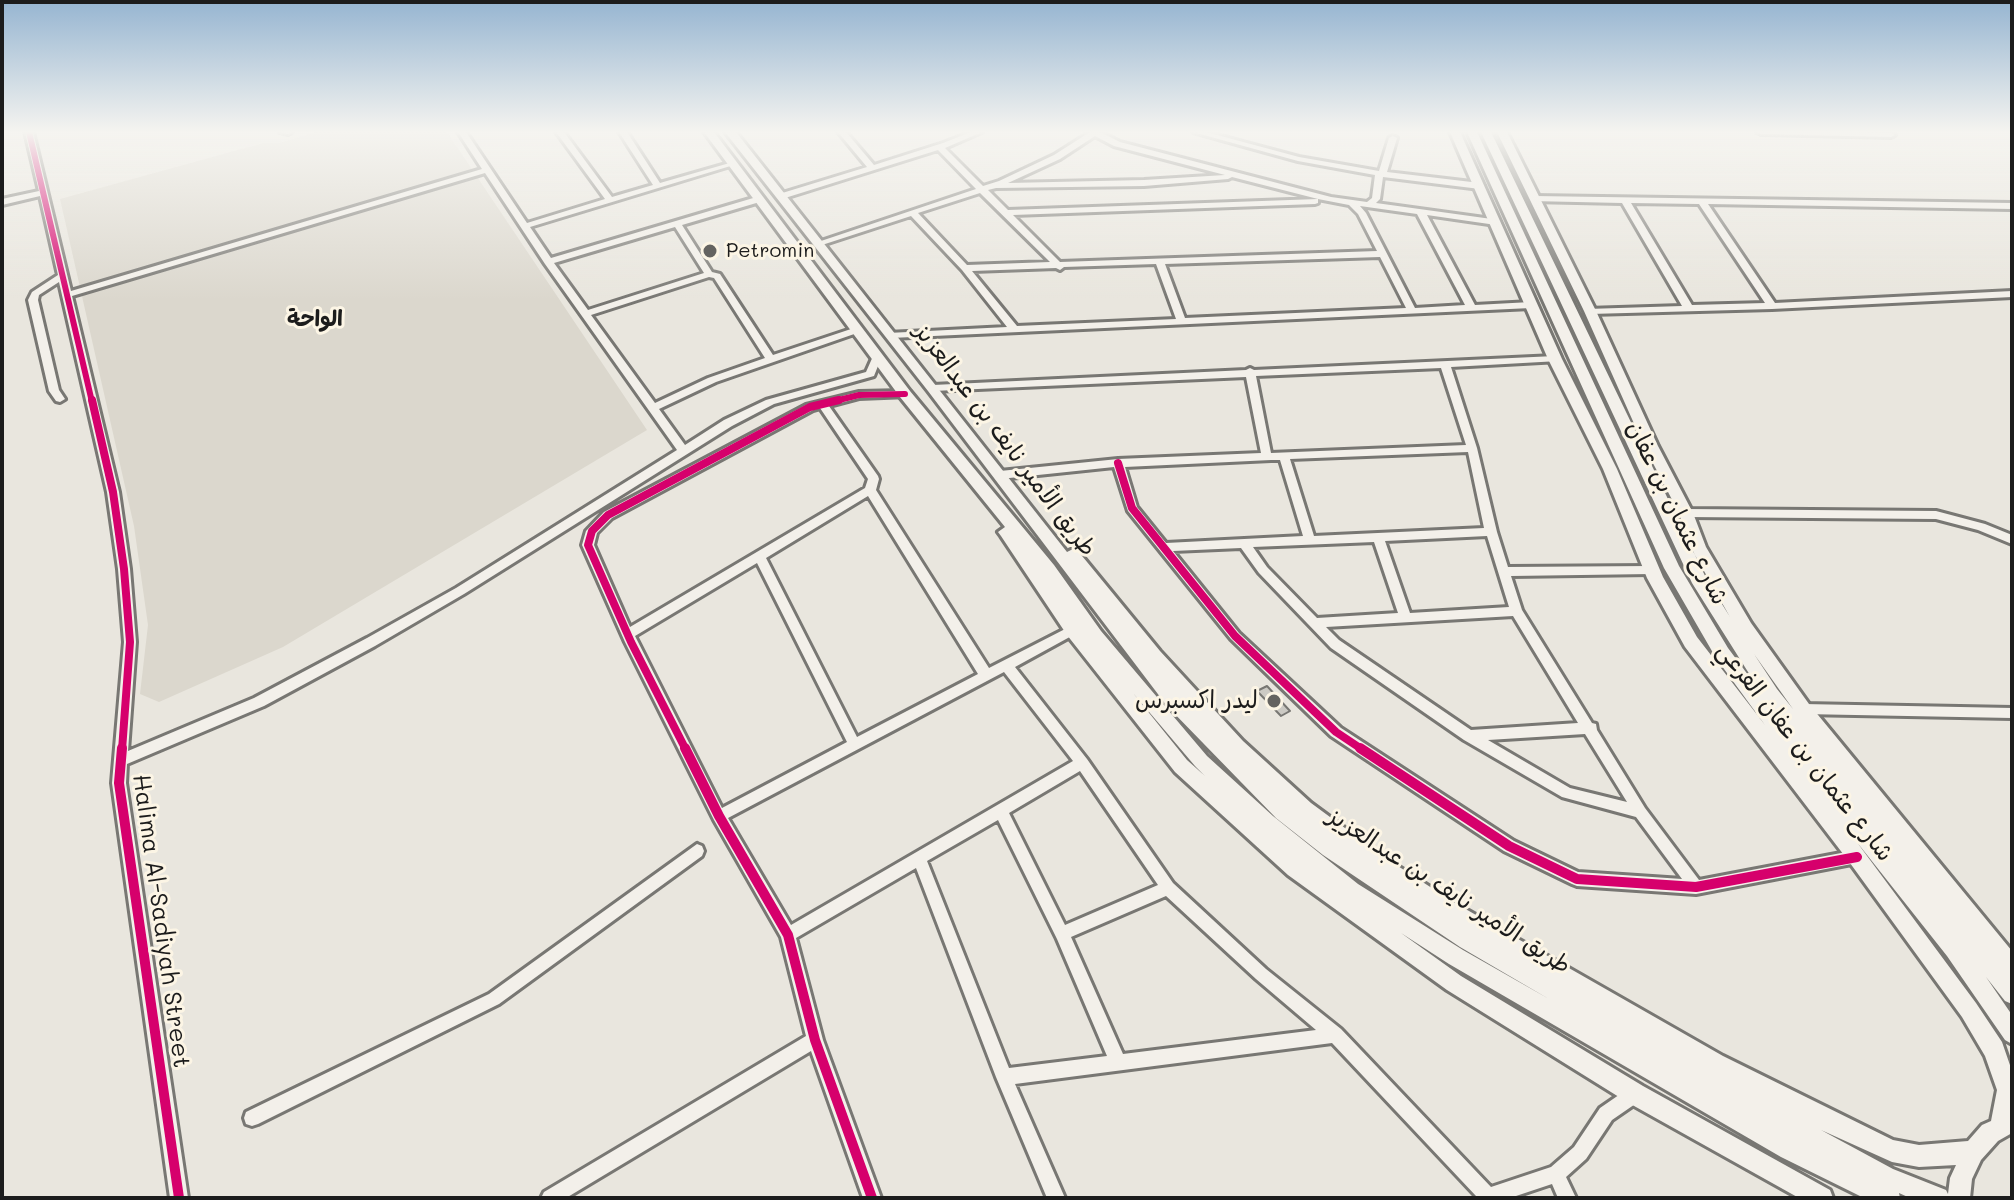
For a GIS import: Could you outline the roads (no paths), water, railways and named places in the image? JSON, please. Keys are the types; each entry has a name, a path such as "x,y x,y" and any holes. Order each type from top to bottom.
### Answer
{"main road":[{"name":"طريق الأمير نايف بن عبدالعزيز","path":"752,188 905,394 1048,569 1095,636 1201,761 1305,855 1351,890 1886,1177 1938,1198"},
{"name":"طريق الأمير نايف بن عبدالعزيز","path":"776,188 1000,475 1122,639 1222,754 1283,812 1462,949 1789,1149 1889,1198"},
{"name":"شارع عثمان بن عفان الفرعي","path":"1481,188 1555,359 1610,469 1651,570 1691,642 1857,857 1969,1010 1994,1050 2008,1090 2007,1124"},
{"path":"1494,188 1523,286"},
{"name":"شارع عثمان بن عفان","path":"1497,188 1672,568 1722,653 1785,738 1954,949 2012,1033"},
{"name":"شارع عثمان بن عفان","path":"1517,188 1692,569 1736,643 1771,694 2012,994"},
{"name":"شارع عثمان بن عفان الفرعي","path":"1528,188 1686,513 1699,548 1745,628 1803,709 2012,967"},
{"path":"1551,233 1593,358"},
{"path":"1000,475 1052,529 1154,656 1237,746 1304,809 1380,865 1448,910 1675,1041 1816,1116 1892,1151 1919,1156 1973,1152"},
{"path":"977,483 1019,553 1073,630 1181,766 1295,869 1454,983 1635,1094 1822,1198"},
{"path":"1959,1198 1961,1178 1973,1152 2007,1124"}],"street":[{"name":"Halima Al-Sadiyah Street","path":"40,188 113,492 124,569 130,642 119,783 179,1198"},
{"path":"66,295 427,188"},
{"path":"500,188 548,262 683,450"},
{"path":"601,188 610,200"},
{"path":"525,226 651,188"},
{"path":"782,196 808,188"},
{"path":"819,243 987,188 1060,267"},
{"path":"1284,188 1331,200 1496,222"},
{"path":"1369,205 1376,199 1378,188"},
{"path":"1531,192 1626,202 2012,206"},
{"path":"2,202 41,193"},
{"path":"548,262 760,199"},
{"path":"1007,213 1331,200"},
{"path":"1626,202 1689,309"},
{"path":"1352,203 1362,213 1412,310"},
{"path":"1703,203 1772,306"},
{"path":"1421,213 1471,307"},
{"path":"914,214 965,268 1013,328"},
{"path":"677,224 709,274"},
{"path":"965,268 1382,254"},
{"path":"1160,263 1181,320"},
{"path":"585,314 709,274 717,276 770,358"},
{"path":"60,399 54,391 53,376 36,324 33,300 35,294 61,277"},
{"path":"1590,311 2012,294"},
{"path":"891,335 1531,305"},
{"path":"653,408 712,380 857,330"},
{"path":"120,761 259,702 460,591 683,450 770,402 870,374 877,356"},
{"path":"933,388 1555,359"},
{"path":"1445,363 1472,448 1491,532 1516,611 1591,728 1640,812 1696,887"},
{"path":"1250,371 1267,458"},
{"path":"872,1198 815,1040 788,935 719,816 628,634 588,545 592,531 608,515 810,407 859,395 905,394"},
{"path":"628,634 870,490 874,479 823,404"},
{"path":"1000,475 1118,463 1472,448"},
{"path":"1284,457 1310,540"},
{"path":"1118,463 1132,508 1235,636 1336,732 1509,846 1577,879 1696,887 1857,857"},
{"path":"870,490 986,675"},
{"path":"1686,513 1936,515 1981,527 2012,540"},
{"path":"1163,547 1491,532"},
{"path":"1378,537 1405,617"},
{"path":"1244,543 1263,570 1335,644 1469,736 1567,793 1640,812"},
{"path":"759,556 854,744"},
{"path":"1504,572 1651,570"},
{"path":"1314,623 1516,611"},
{"path":"719,816 1073,630"},
{"path":"1006,665 1082,763 1168,888 1261,974 1335,1035 1486,1197 1556,1174 1580,1153 1606,1114 1635,1094"},
{"path":"1803,709 2012,713"},
{"path":"1469,736 1591,728"},
{"path":"788,935 1082,763"},
{"path":"1000,810 1062,934 1118,1062"},
{"path":"252,1118 494,999 697,851"},
{"path":"919,858 1004,1077 1056,1198"},
{"path":"1062,934 1168,888"},
{"path":"1004,1077 1335,1035"},
{"path":"550,1198 815,1040"},
{"path":"1556,1174 1567,1198"}],"place":[{"name":"Petromin","path":"710,251"},
{"name":"ليدر اكسبرس","path":"1274,701"}],"district":[{"name":"الواحة","path":"315,319"}]}
